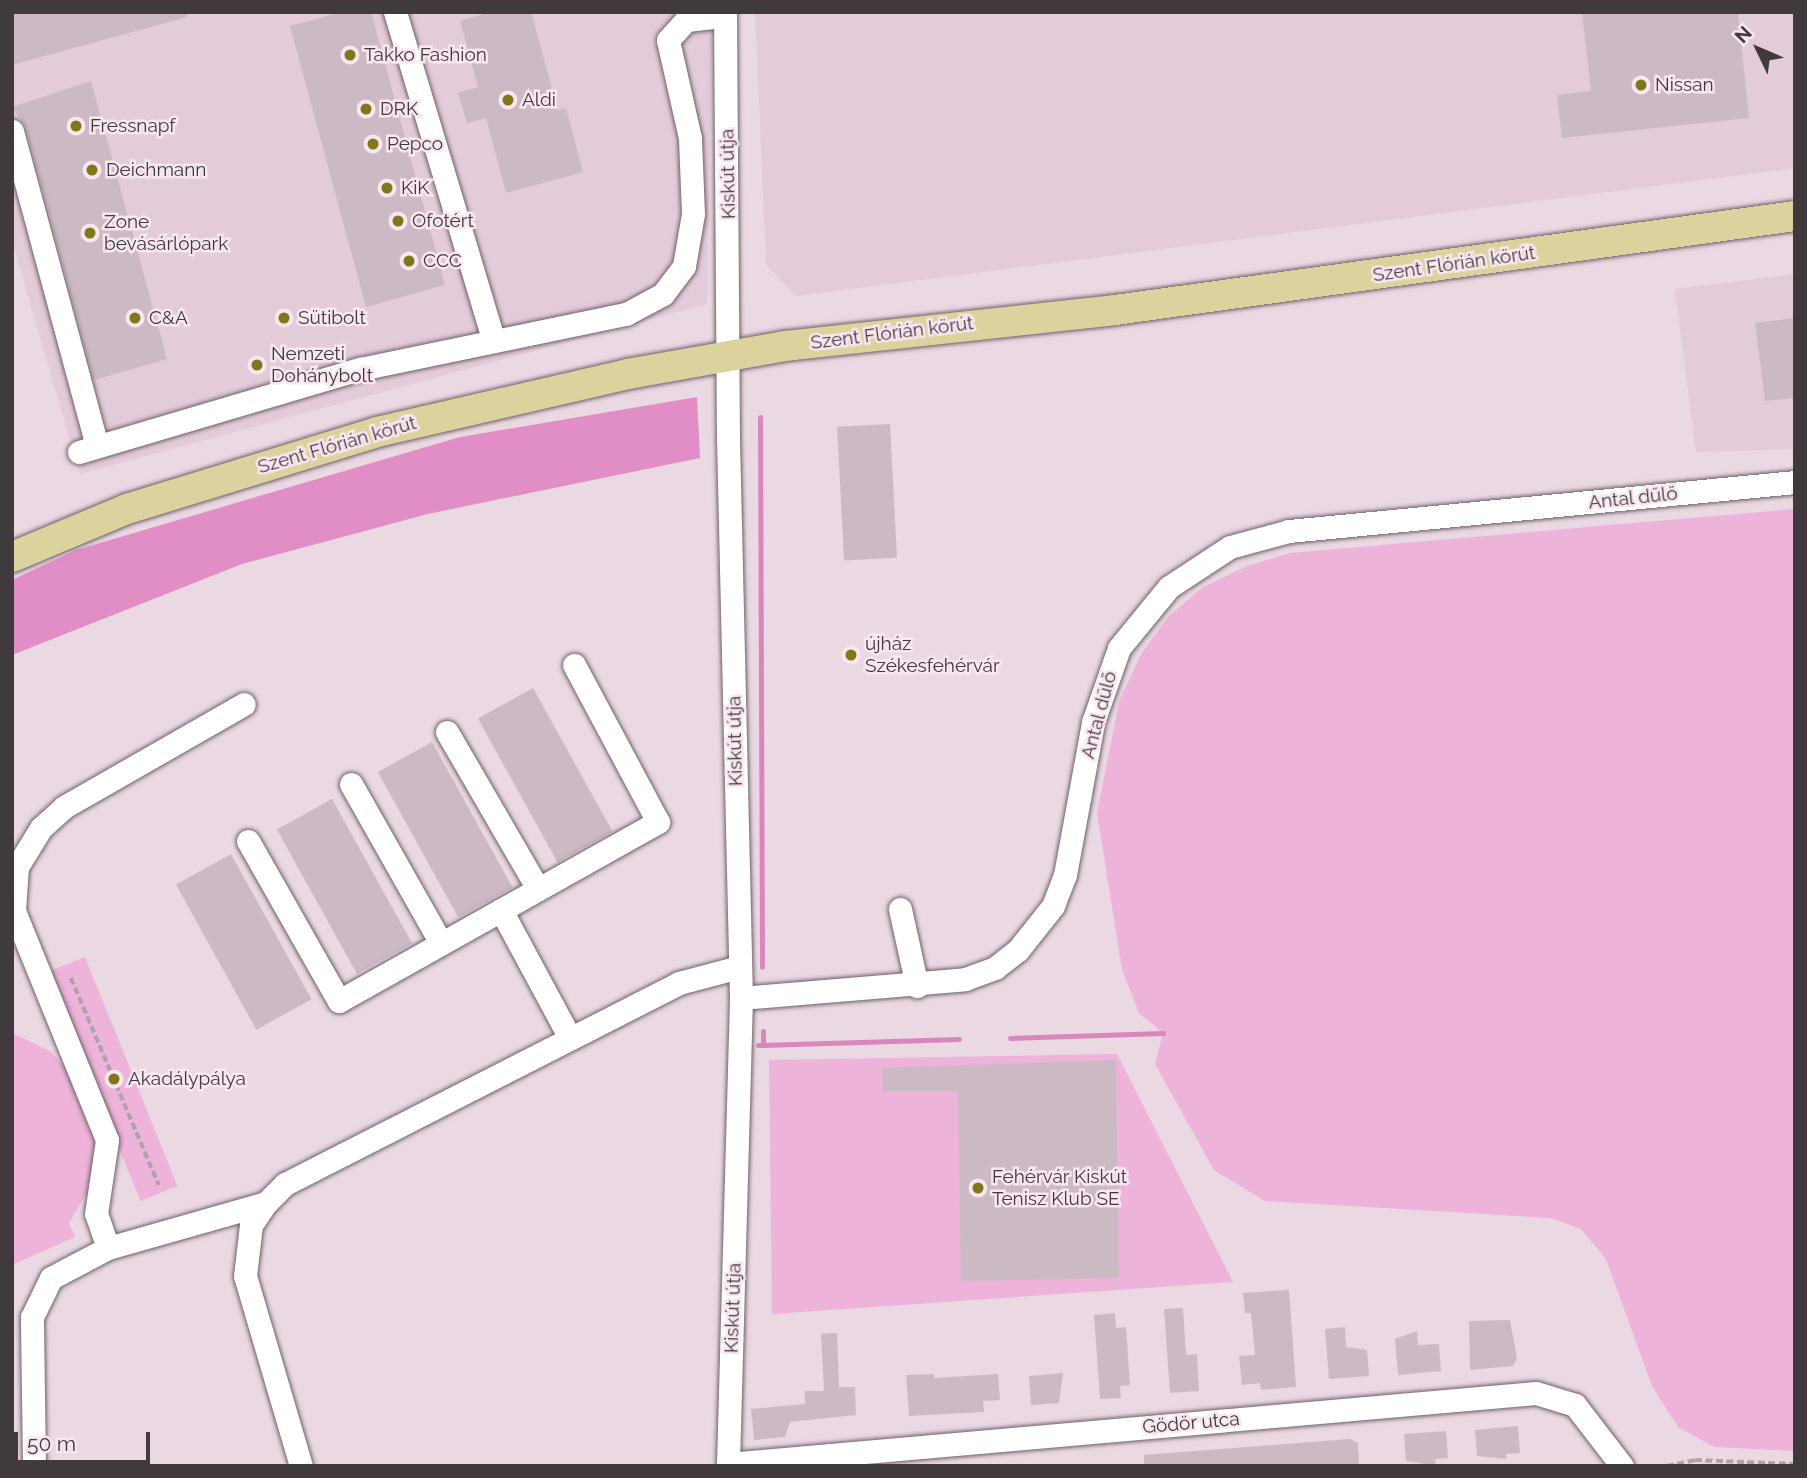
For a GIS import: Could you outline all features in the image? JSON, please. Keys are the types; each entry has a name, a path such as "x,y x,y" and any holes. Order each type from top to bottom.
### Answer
{"main road":[{"name":"Szent Flórián körút","path":"12,556 127,509 377,432 490,402 729,356 1129,308 1795,216"}],"street":[{"path":"395,12 493,338"},
{"path":"12,131 88,449 240,401 493,338 626,314 676,281 690,243 691,159 668,40 682,16 725,14"},
{"name":"Kiskút útja","path":"725,14 741,998 728,1465"},
{"name":"Antal dűlő","path":"741,998 917,986 995,968 1037,932 1065,875 1104,681 1140,617 1197,564 1258,537 1289,531 1795,482"},
{"path":"248,842 339,1001 658,822 574,665"},
{"path":"108,1248 96,1214 107,1140 14,911 17,867 41,828 64,807 244,704"},
{"path":"447,732 538,889"},
{"path":"351,784 441,943"},
{"path":"900,909 917,986"},
{"path":"501,910 569,1038"},
{"path":"301,1466 245,1276 251,1225 266,1203 285,1184 678,983 739,967"},
{"path":"34,1466 36,1306 51,1278 108,1248 266,1203"},
{"name":"Gödör utca","path":"728,1465 1536,1393 1575,1405 1622,1466"}],"path":[{"path":"71,978 159,1185"},
{"path":"1667,1466 1695,1460 1795,1464"}],"shaded area":[{"path":"12,12 712,12 707,304 80,474 12,241"},
{"path":"755,12 1795,12 1795,168 796,296 766,264"},
{"path":"1795,274 1795,449 1696,452 1675,289"},
{"path":"697,397 700,458 428,514 242,564 12,655 12,580 76,550 460,437"},
{"path":"1795,509 1795,1451 1714,1447 1678,1427 1652,1386 1606,1259 1581,1229 1551,1218 1265,1201 1214,1170 1155,1064 1163,1033 1139,1013 1122,969 1097,813 1119,702 1141,654 1169,616 1203,587 1247,566 1290,553"},
{"name":"Akadálypálya","path":"85,957 178,1186 140,1201 48,972"},
{"path":"12,1033 50,1051 67,1069 95,1127 95,1152 89,1189 69,1223 75,1237 12,1265"},
{"name":"Fehérvár Kiskút Tenisz Klub SE","path":"1117,1054 1233,1282 772,1314 769,1060"}],"building":[{"path":"12,12 186,12 187,17 12,65"},
{"path":"342,12 371,12 445,285 366,307 290,26"},
{"name":"Aldi","path":"491,12 531,12 558,110 566,108 583,172 506,193 486,118 467,123 458,93 478,87 460,21"},
{"path":"1582,12 1738,12 1749,118 1562,138 1557,95 1591,91"},
{"name":"Zone bevásárlópark","path":"91,81 167,359 94,380 26,127 12,107"},
{"path":"1795,318 1795,398 1765,401 1755,323"},
{"path":"890,424 897,558 844,561 837,427"},
{"path":"533,688 613,831 557,862 478,719"},
{"path":"432,742 512,887 458,917 378,772"},
{"path":"332,799 412,943 357,974 277,830"},
{"path":"231,854 311,999 256,1030 176,885"},
{"path":"1116,1060 1119,1278 961,1281 958,1091 883,1091 882,1068"},
{"path":"1289,1290 1296,1387 1261,1390 1260,1383 1242,1385 1239,1356 1255,1355 1251,1313 1245,1313 1243,1293"},
{"path":"1183,1308 1186,1355 1197,1354 1199,1391 1170,1393 1164,1309"},
{"path":"1115,1313 1116,1328 1126,1327 1130,1385 1120,1386 1121,1398 1100,1399 1094,1315"},
{"path":"1510,1320 1517,1358 1513,1366 1470,1370 1469,1321"},
{"path":"1345,1327 1346,1347 1367,1350 1369,1376 1329,1379 1325,1329"},
{"path":"1417,1331 1418,1345 1439,1344 1441,1371 1398,1375 1395,1339"},
{"path":"837,1333 839,1387 855,1387 856,1415 790,1422 785,1437 754,1440 751,1409 805,1404 805,1391 824,1391 821,1334"},
{"path":"1063,1373 1059,1403 1031,1405 1029,1376"},
{"path":"934,1374 934,1378 998,1374 1000,1400 983,1401 984,1412 909,1416 906,1375"},
{"path":"1518,1426 1520,1453 1506,1454 1506,1459 1477,1456 1475,1430"},
{"path":"1446,1431 1448,1458 1435,1459 1436,1466 1406,1461 1404,1434"},
{"path":"1350,1439 1358,1443 1359,1466 1144,1466 1144,1455"}],"waterway":[{"path":"760,417 762,967"},
{"path":"763,1031 763,1045"},
{"path":"1010,1038 1163,1033"},
{"path":"758,1045 959,1039"}],"place":[{"name":"Takko Fashion","path":"350,55"},
{"name":"Nissan","path":"1641,85"},
{"name":"Aldi","path":"508,100"},
{"name":"DRK","path":"366,109"},
{"name":"Fressnapf","path":"76,126"},
{"name":"Pepco","path":"373,144"},
{"name":"Deichmann","path":"92,170"},
{"name":"KiK","path":"387,188"},
{"name":"Ofotért","path":"398,221"},
{"name":"Zone bevásárlópark","path":"90,233"},
{"name":"CCC","path":"409,261"},
{"name":"C&A","path":"135,318"},
{"name":"Sütibolt","path":"284,318"},
{"name":"Nemzeti Dohánybolt","path":"257,365"},
{"name":"újház Székesfehérvár","path":"851,655"},
{"name":"Akadálypálya","path":"114,1079"},
{"name":"Fehérvár Kiskút Tenisz Klub SE","path":"978,1188"}]}
